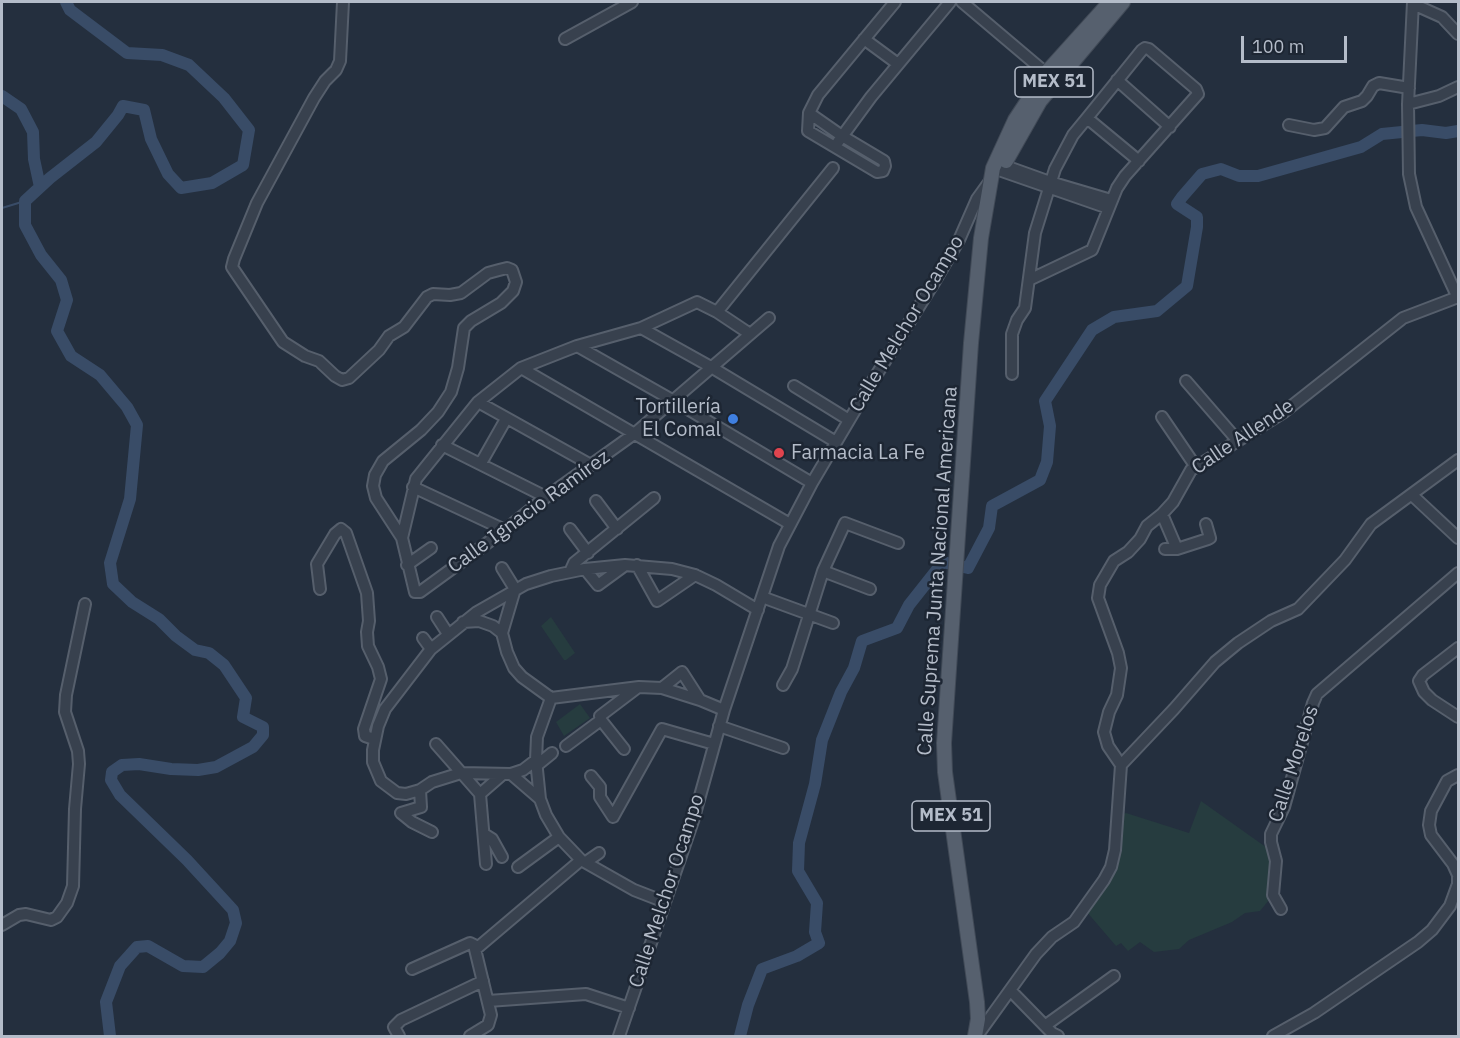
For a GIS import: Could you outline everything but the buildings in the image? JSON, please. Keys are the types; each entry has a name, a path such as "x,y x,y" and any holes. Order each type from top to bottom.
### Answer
{"main road":[{"name":"Calle Suprema Junta Nacional Americana","path":"976,1036 977,1002 945,772 944,742 972,333 981,238 996,171 1015,120 1046,73 1110,2"},
{"name":"Calle Suprema Junta Nacional Americana","path":"996,171 1040,101 1123,2"}],"street":[{"path":"343,2 340,62 314,98 257,203 232,267 283,342 304,356 319,361 342,380 349,378 379,350 389,336 404,327 427,297 433,294 461,293 488,273 507,268 512,270 516,282 513,291 501,303 471,321 464,328 458,368 451,392 438,412 421,430 383,461 375,475 373,486 376,498 402,538 407,565 432,548"},
{"path":"565,39 632,2"},
{"path":"809,113 885,162 883,171 877,172 808,131 809,113 818,95 894,2"},
{"path":"835,148 871,97 950,2"},
{"path":"962,2 1046,73"},
{"path":"1458,34 1442,17 1413,3 1408,105 1409,174 1416,207 1458,298"},
{"path":"864,39 898,64"},
{"path":"1012,374 1012,334 1025,308 1035,233 1049,185 1063,152 1087,118 1145,48 1196,89 1198,94 1125,176 1110,204 1092,250 1029,280"},
{"path":"1117,80 1170,127"},
{"path":"1289,125 1314,130 1325,128 1344,107 1362,101 1373,86 1379,83 1409,88"},
{"path":"1408,105 1439,96 1458,87"},
{"path":"1087,118 1139,161"},
{"path":"717,312 833,168"},
{"path":"996,171 1110,204"},
{"name":"Calle Melchor Ocampo","path":"619,1036 693,821 724,710 779,546 812,483 959,240 977,199 996,171"},
{"name":"Calle Allende","path":"1121,765 1108,746 1104,732 1109,712 1117,695 1121,668 1118,653 1098,598 1100,585 1114,561 1128,552 1147,526 1162,514 1177,495 1185,477 1196,467 1284,411 1403,318 1458,298"},
{"path":"402,538 416,479 478,402 521,368 577,346 641,328 697,302 750,334"},
{"name":"Calle Ignacio Ramírez","path":"407,565 415,592 420,592 634,434 769,318"},
{"path":"641,328 711,366 836,442"},
{"path":"577,346 812,483"},
{"path":"521,368 790,524"},
{"path":"1186,381 1238,441"},
{"path":"794,386 849,420"},
{"path":"478,402 591,465"},
{"path":"1162,417 1196,467"},
{"path":"481,463 507,419"},
{"path":"442,445 546,497"},
{"path":"976,1036 1036,954 1052,937 1074,922 1111,867 1121,765 1174,710 1215,662 1238,642 1271,621 1298,609 1345,560 1371,524 1458,460"},
{"path":"413,487 505,530"},
{"path":"1412,495 1458,538"},
{"path":"570,572 574,563 654,498"},
{"path":"596,501 617,529"},
{"path":"1162,514 1171,549 1210,538 1206,524"},
{"path":"783,685 792,669 823,571 845,524 898,543"},
{"path":"570,529 588,553"},
{"path":"320,589 317,564 335,534 341,530 346,533 367,593 368,646 381,679 364,729 364,736 374,739"},
{"path":"585,569 598,585 625,565"},
{"path":"638,566 657,601 695,575"},
{"path":"552,753 523,770 507,774 461,773 432,782 406,795 397,793 381,781 373,762 374,739 385,709 431,649 463,622 515,589 551,576 585,569 638,566 672,569 695,575 741,598 758,610"},
{"path":"502,568 515,589 502,633"},
{"path":"823,571 870,589"},
{"name":"Calle Morelos","path":"1281,909 1273,895 1276,861 1271,834 1284,807 1317,694 1458,573"},
{"path":"762,597 833,623"},
{"path":"2,925 19,915 26,914 51,920 57,917 67,903 74,886 75,809 79,764 78,751 65,712 66,696 85,604"},
{"path":"437,617 448,634"},
{"path":"463,622 479,621 493,626 502,633 514,668 522,677 551,698 639,687 662,688 724,710"},
{"path":"423,638 431,649"},
{"path":"1458,648 1423,675 1419,681 1420,687 1432,700 1458,717"},
{"path":"662,688 682,672 700,700"},
{"path":"624,749 600,716 639,687"},
{"path":"551,698 537,737 536,763 540,799 546,815 560,837 583,861 634,890 665,902"},
{"path":"566,746 601,720"},
{"path":"719,726 783,748"},
{"path":"594,779 600,787 600,797 613,817 662,729 714,744"},
{"path":"436,744 480,794 486,864"},
{"path":"480,794 507,774"},
{"path":"507,774 540,799"},
{"path":"1273,1036 1314,1013 1432,930 1458,893 1458,875 1453,864 1431,835 1429,825 1431,811 1448,781 1458,775"},
{"path":"420,790 421,807 401,813 412,822 432,832"},
{"path":"484,834 492,839 502,857"},
{"path":"518,867 560,837"},
{"path":"476,949 583,861 599,853"},
{"path":"412,969 470,943 474,945 491,1021 482,1034 470,1036"},
{"path":"1046,1026 1114,976"},
{"path":"399,1036 394,1027 401,1020 483,981"},
{"path":"1011,991 1058,1036"},
{"path":"488,1001 586,994 629,1008"}],"green space":[{"path":"551,617 575,653 566,660 541,626"},
{"path":"580,704 590,718 564,736 556,722"},
{"path":"1201,801 1270,850 1273,861 1269,900 1260,911 1245,913 1232,922 1189,940 1179,949 1154,952 1140,942 1128,951 1121,943 1116,946 1086,911 1106,882 1120,815 1126,813 1189,833"}],"waterway":[{"path":"66,2 70,10 127,53 162,55 189,65 224,98 249,130 243,165 212,183 181,188 168,174 151,139 144,110 123,106 96,142 25,201 25,225 41,255 61,280 67,300 57,331 71,356 100,375 127,407 137,425 130,499 110,563 113,584 132,602 159,619 195,650 209,653 224,665 246,698 243,717 263,727 263,735 253,747 216,767 198,770 171,769 139,764 122,765 112,772 111,780 120,795 187,860 233,910 236,923 230,941 203,967 183,966 148,946 137,947 120,966 106,1002 110,1036"},
{"path":"2,96 21,109 33,132 34,159 40,187"},
{"path":"740,1036 748,1005 762,969 797,956 819,943 815,932 817,903 798,871 799,843 815,784 822,740 841,692 854,668 862,641 897,628 909,605 943,562 968,568 989,528 992,506 1040,480 1047,462 1050,426 1045,401 1092,330 1114,317 1157,311 1187,286 1197,217 1177,204 1182,197 1202,174 1221,169 1239,176 1258,176 1361,147 1382,134 1422,130 1446,133 1458,131"},
{"path":"2,208 25,201"}],"place":[{"name":"Tortillería El Comal","path":"733,419"},
{"name":"Farmacia La Fe","path":"779,453"}]}
